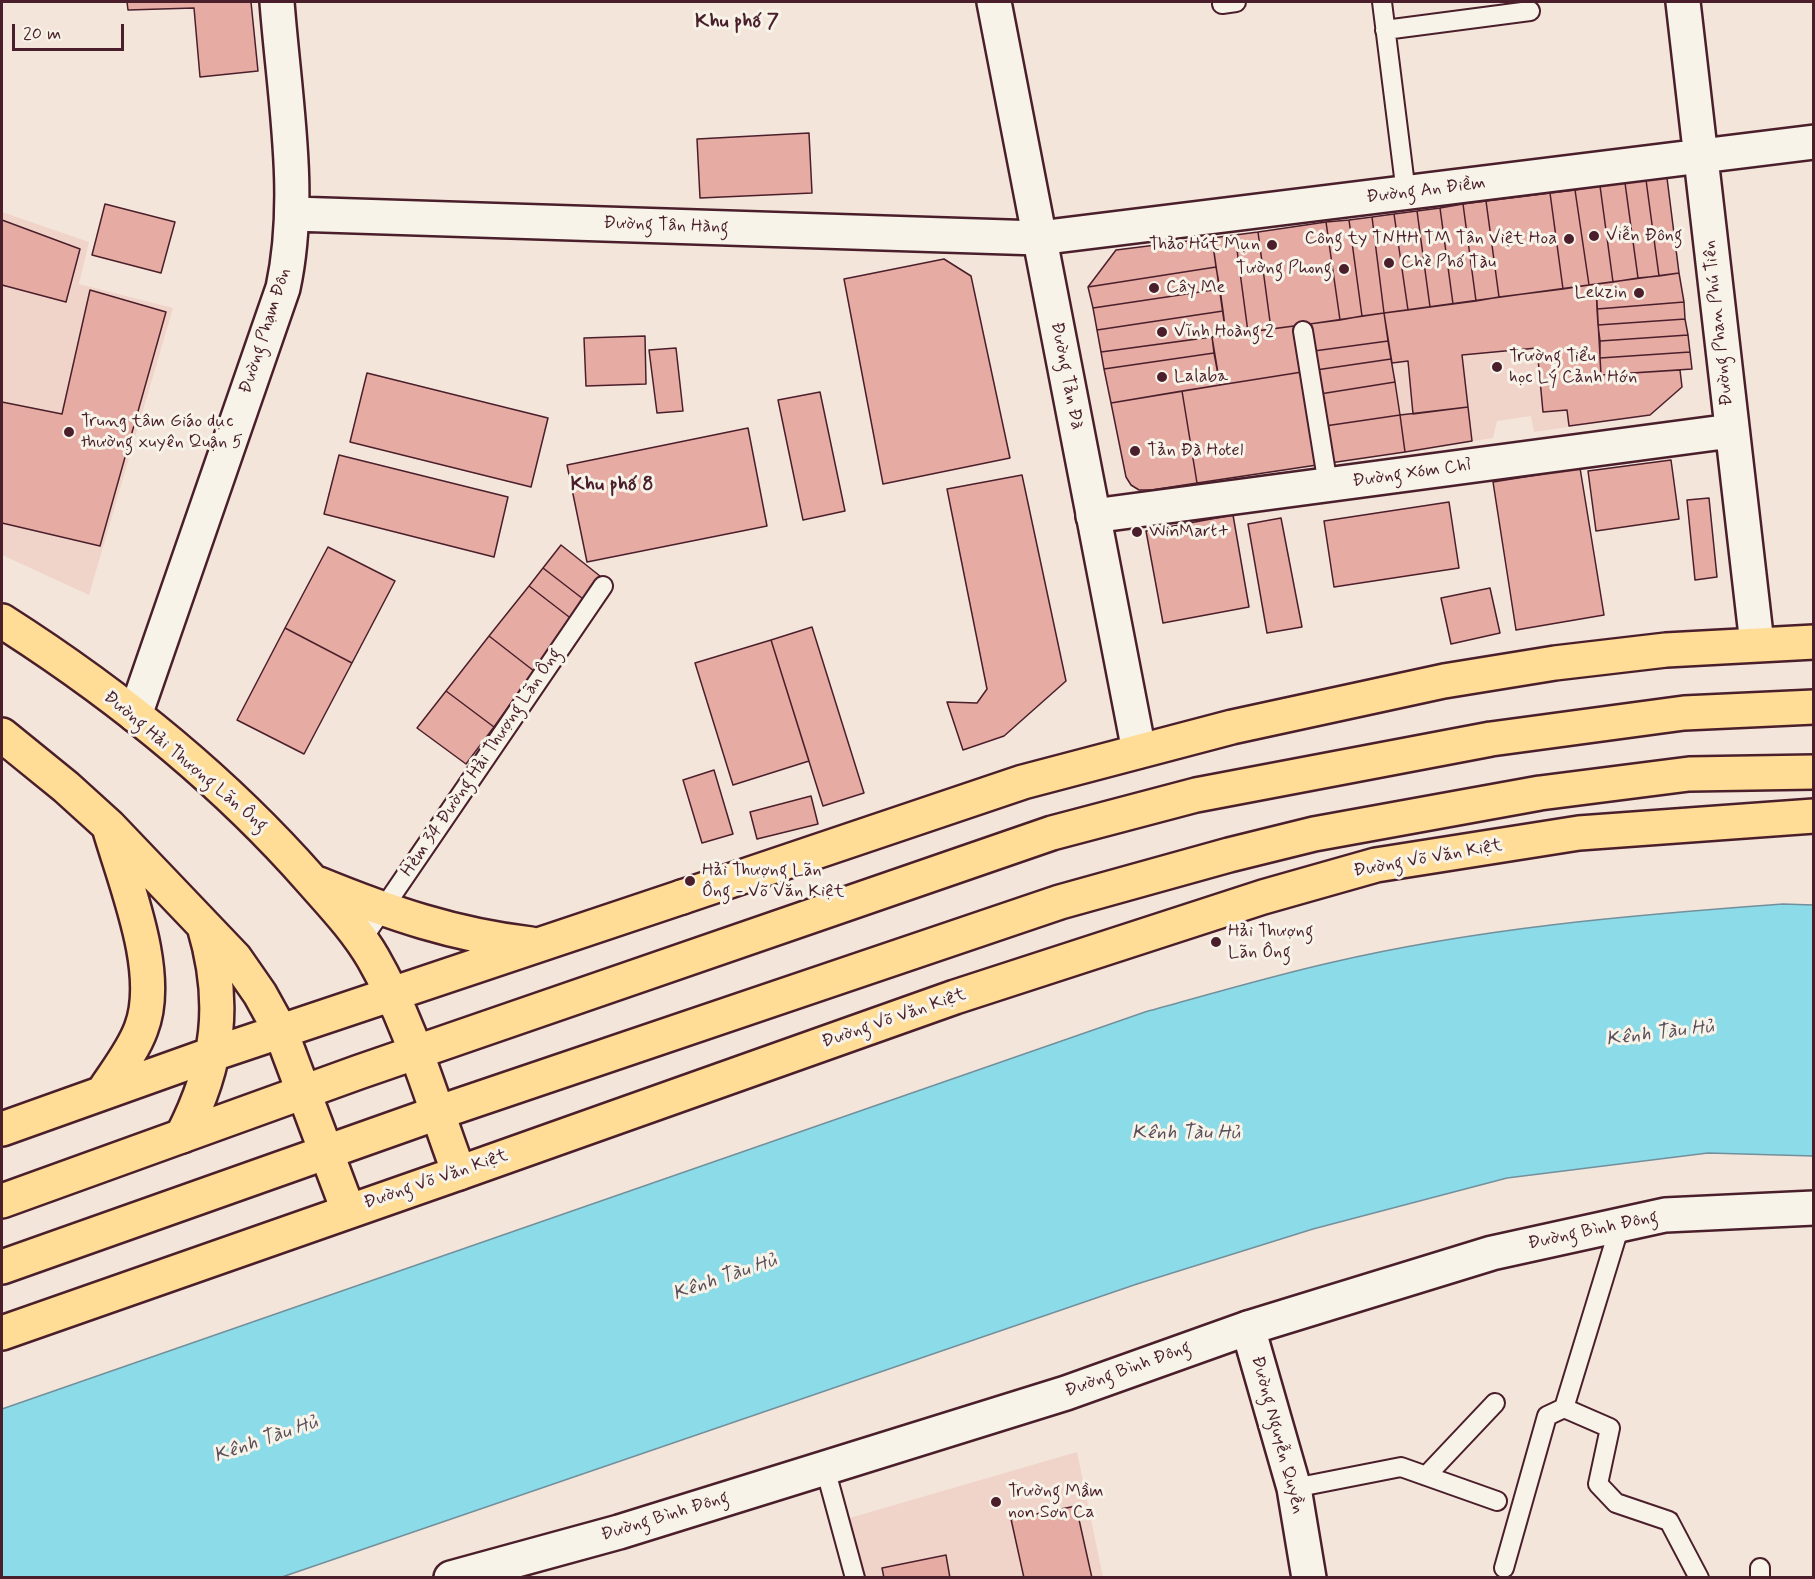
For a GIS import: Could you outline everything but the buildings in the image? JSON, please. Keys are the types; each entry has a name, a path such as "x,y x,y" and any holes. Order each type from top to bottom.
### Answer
{"main road":[{"name":"Đường Hải Thượng Lãn Ông","path":"2,621 135,715 239,804 275,839 312,881 361,941 393,995 459,1173"},
{"path":"2,1129 213,1054 1023,782 1232,727 1444,681 1555,663 1757,644 1814,642"},
{"path":"2,1200 414,1053 1052,833 1196,795 1502,737 1684,713 1814,707"},
{"path":"2,735 66,787 109,826 235,958 260,994 281,1032 348,1210"},
{"path":"2,1267 437,1113 1060,903 1314,834 1539,793 1666,777 1814,772"},
{"name":"Đường Võ Văn Kiệt","path":"2,1333 955,997 1263,897 1376,865 1579,833 1814,816"},
{"path":"103,1092 141,1030 147,993 144,955 109,826"},
{"path":"312,881 382,910 462,934 542,945"},
{"path":"182,1136 207,1083 218,1025 218,989 212,955 202,921"}],"street":[{"name":"Đường Phạm Đôn","path":"135,715 284,288 290,255 293,214 277,2"},
{"name":"Đường Tản Đà","path":"994,2 1139,751"},
{"name":"Đường Phan Phú Tiên","path":"1683,2 1757,644"},
{"name":"Đường An Điềm","path":"1039,238 1814,142"},
{"name":"Đường Tân Hàng","path":"293,214 1039,238"},
{"name":"Đường Xóm Chỉ","path":"1093,516 1731,431"},
{"name":"Đường Bình Đông","path":"451,1578 619,1532 1066,1393 1248,1328 1492,1253 1665,1215 1814,1208"},
{"name":"Đường Nguyễn Quyền","path":"1248,1328 1294,1488 1309,1578"}],"lane":[{"path":"1382,2 1406,193"},
{"path":"1385,30 1530,11"},
{"path":"1303,331 1328,485"},
{"name":"Hẻm 34 Đường Hải Thượng Lãn Ông","path":"361,941 603,586"},
{"path":"1504,1568 1548,1416 1564,1408 1620,1225"},
{"path":"1426,1476 1495,1403"},
{"path":"1564,1408 1610,1428 1598,1484 1616,1503 1669,1521 1699,1578"},
{"path":"1294,1488 1401,1467 1497,1501"},
{"path":"825,1468 855,1578"}],"shaded area":[{"name":"Trung tâm Giáo dục thường xuyên Quận 5","path":"2,212 89,242 79,284 173,308 89,595 2,555"},
{"name":"Trường Tiểu học Lý Cảnh Hớn","path":"1596,284 1601,375 1680,370 1682,387 1650,415 1534,432 1531,416 1497,421 1493,438 1405,452 1384,313"},
{"name":"Trường Mầm non Sơn Ca","path":"1077,1452 1103,1577 862,1577 846,1519"}],"water":[{"name":"Kênh Tàu Hủ","path":"1783,904 1813,905 1813,1156 1708,1153 1507,1178 1313,1229 1137,1284 282,1577 2,1577 2,1409 1145,1012 1306,968 1442,941 1555,924"}],"place":[{"name":"Viễn Đông","path":"1594,236"},
{"name":"Công ty TNHH TM Tân Việt Hoa","path":"1569,239"},
{"name":"Thảo Hút Mụn","path":"1272,245"},
{"name":"Chè Phố Tàu","path":"1389,263"},
{"name":"Tường Phong","path":"1344,269"},
{"name":"Cây Me","path":"1154,288"},
{"name":"Lekzin","path":"1639,293"},
{"name":"Vĩnh Hoàng 2","path":"1162,332"},
{"name":"Trường Tiểu học Lý Cảnh Hớn","path":"1497,367"},
{"name":"Lalaba","path":"1162,377"},
{"name":"Trung tâm Giáo dục thường xuyên Quận 5","path":"69,432"},
{"name":"Tản Đà Hotel","path":"1135,451"},
{"name":"WinMart+","path":"1137,532"},
{"name":"Hải Thượng Lãn Ông - Võ Văn Kiệt","path":"690,881"},
{"name":"Hải Thượng Lãn Ông","path":"1216,942"},
{"name":"Trường Mầm non Sơn Ca","path":"996,1502"}],"district":[{"name":"Khu phố 7","path":"737,23"},
{"name":"Khu phố 8","path":"612,486"}]}
